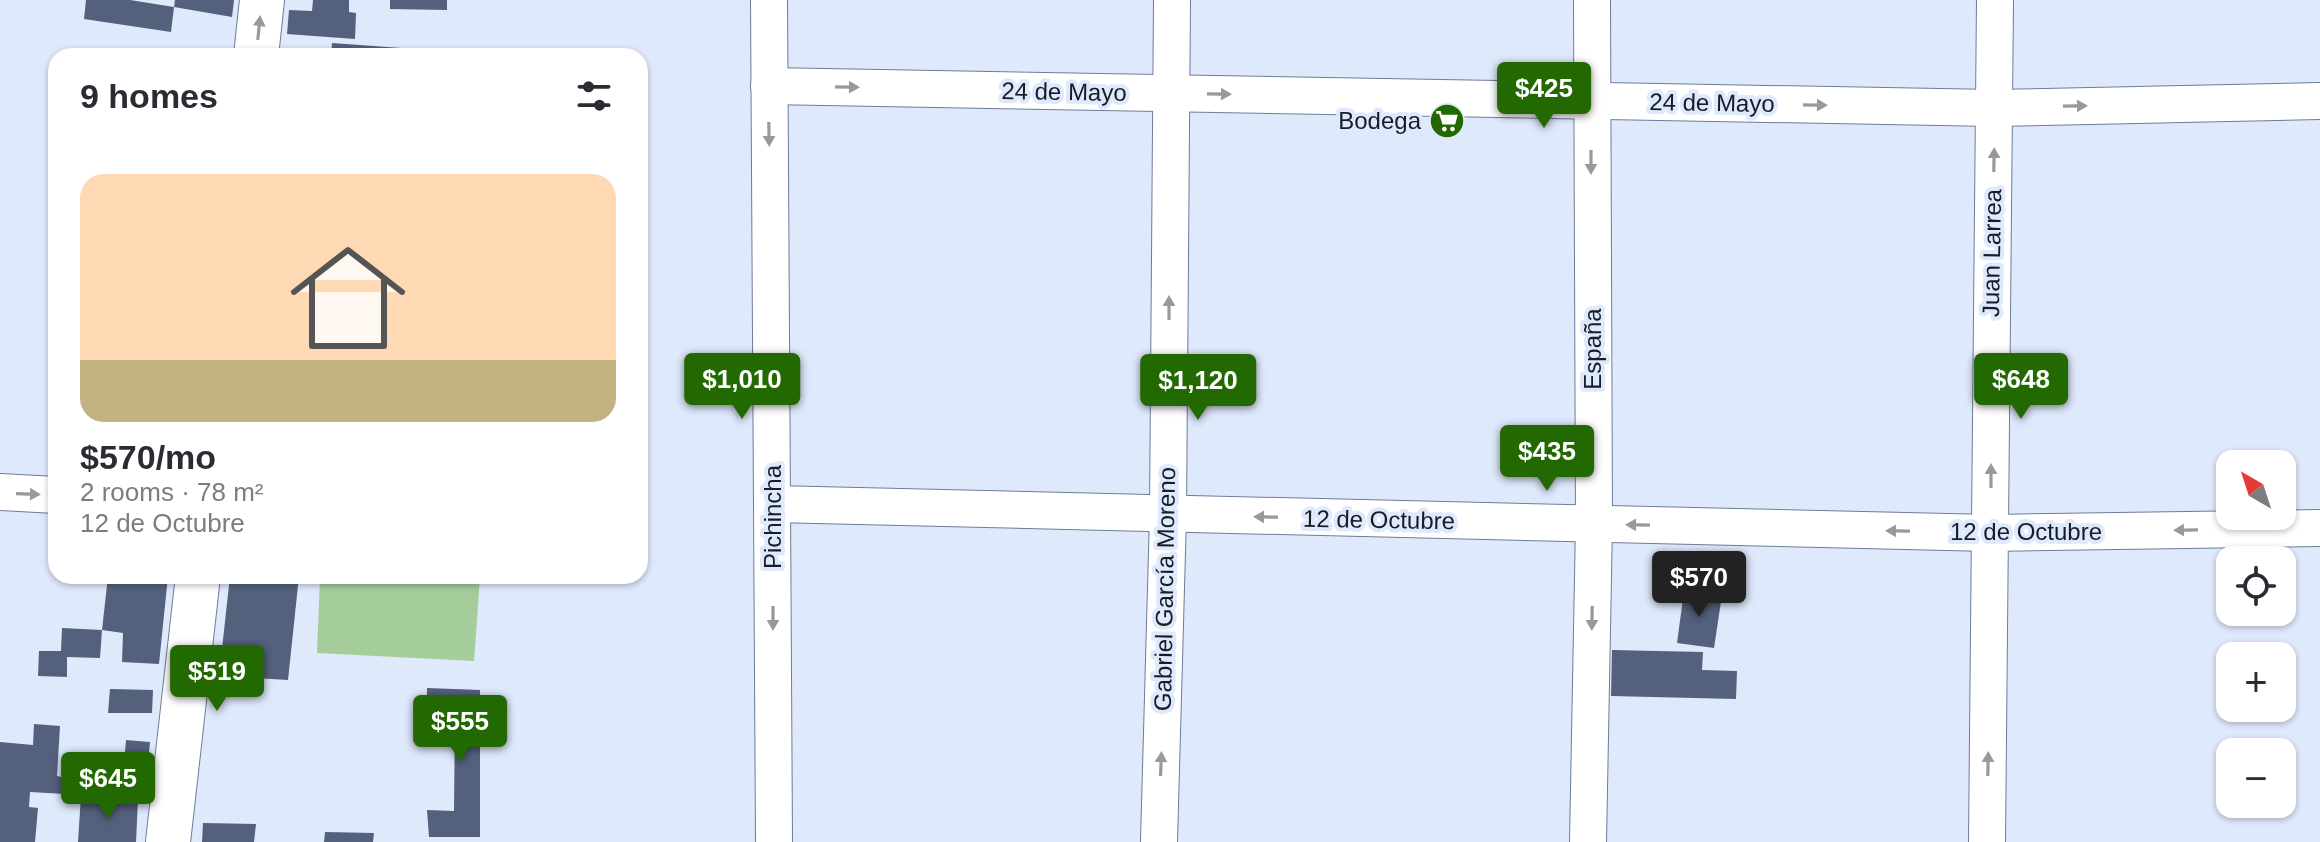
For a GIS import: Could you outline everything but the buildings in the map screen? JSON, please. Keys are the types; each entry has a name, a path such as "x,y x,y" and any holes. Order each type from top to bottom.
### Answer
{"main road":[{"path":"257,48 262,0"},
{"path":"168,842 197,584"}],"street":[{"name":"Pichincha","path":"769,0 774,842"},
{"name":"Gabriel García Moreno","path":"1159,842 1168,515 1172,0"},
{"name":"España","path":"1588,842 1594,524 1592,0"},
{"name":"Juan Larrea","path":"1987,842 1995,0"},
{"name":"24 de Mayo","path":"769,86 1994,108 2320,101"},
{"path":"0,492 48,495"},
{"name":"12 de Octubre","path":"773,504 1990,533 2320,528"}],"green space":[{"path":"320,584 480,584 474,661 317,653"}],"place":[{"name":"Bodega","path":"1447,121"}]}
